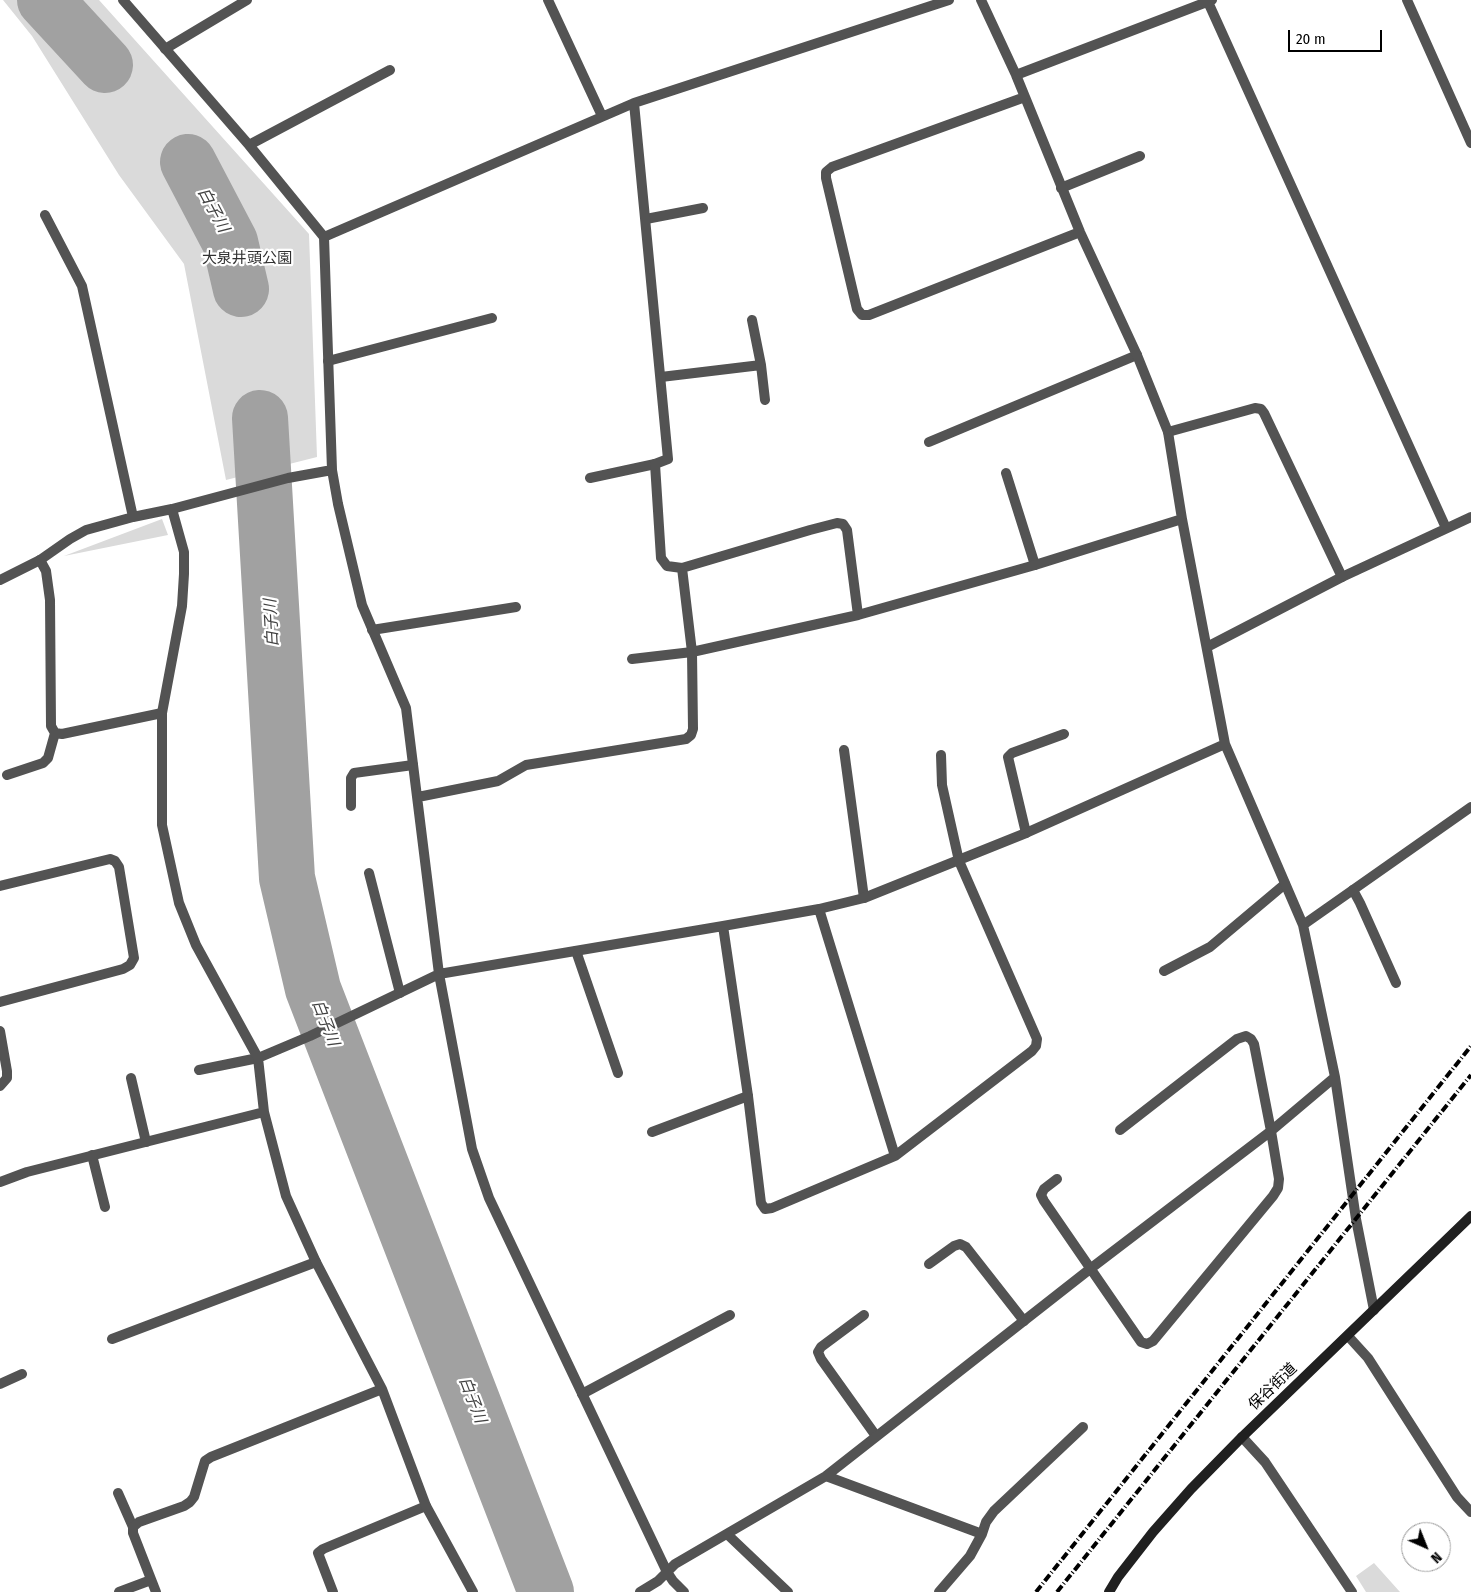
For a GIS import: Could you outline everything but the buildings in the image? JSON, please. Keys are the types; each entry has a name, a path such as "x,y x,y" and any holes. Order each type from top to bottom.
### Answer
{"main road":[{"name":"保谷街道","path":"1109,1592 1118,1577 1153,1532 1191,1489 1242,1437 1471,1216"}],"street":[{"path":"123,0 249,145 324,237 332,470 362,606 406,708 439,974 472,1149 489,1198 667,1572 684,1592"},
{"path":"164,49 247,0"},
{"path":"548,0 602,116"},
{"path":"324,237 634,103 949,0"},
{"path":"982,0 1016,75 1080,232 1137,355 1168,432 1182,519 1225,744 1303,925 1335,1077 1356,1219 1374,1310"},
{"path":"1407,0 1471,143"},
{"path":"1016,75 1210,1 1446,528"},
{"path":"249,145 390,70"},
{"path":"1025,98 832,166 826,172 857,309 862,315 869,315 1080,232"},
{"path":"590,478 655,464 668,459 634,103"},
{"path":"1061,188 1140,156"},
{"path":"646,219 703,208"},
{"path":"45,215 82,286 133,516"},
{"path":"328,361 492,318"},
{"path":"752,320 761,365 765,400"},
{"path":"930,442 1137,355"},
{"path":"661,377 761,365"},
{"path":"1168,432 1261,408 1342,578"},
{"path":"655,464 661,558 667,566 682,568 810,530 837,523 843,524 847,530 858,615"},
{"path":"0,580 40,560 81,532 133,516 172,509 283,479 332,470"},
{"path":"1006,472 1036,565"},
{"path":"172,509 184,552 184,574 182,606 162,713 162,824 179,903 196,945 258,1058 264,1112 286,1196 316,1262 382,1389 426,1506 472,1592"},
{"path":"1207,647 1342,578 1471,516"},
{"path":"632,659 692,652 858,615 1036,565 1182,519"},
{"path":"7,775 43,763 48,758 55,733 52,726 50,600 46,571 40,560"},
{"path":"418,796 498,781 526,765 686,739 691,735 693,729 692,652 682,568"},
{"path":"372,630 516,607"},
{"path":"55,733 62,734 162,713"},
{"path":"1026,833 1008,757 1012,753 1064,734"},
{"path":"199,1070 258,1058 310,1036 439,974 819,909 864,898 1026,833 1225,744"},
{"path":"844,750 864,898"},
{"path":"723,926 748,1096 761,1203 765,1209 781,1205 895,1156 1032,1052 1036,1046 1037,1039 959,861 942,785 941,755"},
{"path":"352,806 351,778 354,773 413,765"},
{"path":"1303,925 1471,807"},
{"path":"0,886 110,859 115,861 119,867 134,958 130,965 123,969 0,1002"},
{"path":"369,873 400,993"},
{"path":"1164,971 1210,946 1285,884"},
{"path":"1353,890 1396,983"},
{"path":"819,909 895,1156"},
{"path":"576,951 618,1073"},
{"path":"0,1031 7,1078 0,1086"},
{"path":"1057,1180 1044,1189 1041,1195 1044,1201 1141,1342 1147,1344 1153,1341 1274,1196 1278,1188 1279,1179 1271,1131 1254,1044 1251,1039 1246,1036 1237,1039 1120,1130"},
{"path":"640,1592 658,1581 675,1564 826,1476 1090,1269 1271,1131 1335,1077"},
{"path":"131,1078 146,1142"},
{"path":"652,1132 748,1096"},
{"path":"0,1182 27,1172 264,1112"},
{"path":"92,1155 105,1207"},
{"path":"929,1264 954,1246 960,1244 966,1247 1024,1321"},
{"path":"112,1338 316,1262"},
{"path":"582,1394 730,1315"},
{"path":"864,1315 821,1347 818,1352 820,1359 876,1436"},
{"path":"1348,1336 1368,1358 1457,1497 1471,1512"},
{"path":"0,1384 22,1374"},
{"path":"133,1527 139,1522 184,1506 190,1502 194,1497 202,1467 205,1461 211,1457 382,1389"},
{"path":"939,1592 970,1556 986,1522 994,1511 1084,1427"},
{"path":"1242,1437 1265,1462 1352,1592"},
{"path":"826,1476 982,1534"},
{"path":"118,1493 133,1527 156,1592"},
{"path":"334,1592 318,1553 323,1549 426,1506"},
{"path":"727,1534 788,1592"},
{"path":"119,1592 151,1580"}],"green space":[{"name":"大泉井頭公園","path":"3,0 99,0 309,234 317,457 226,480 184,264 119,175 32,36"},
{"path":"162,519 168,535 64,556"},
{"path":"1374,1563 1400,1592 1366,1592 1356,1576"}],"waterway":[{"name":"白子川","path":"45,0 105,65"},
{"name":"白子川","path":"188,162 230,242 241,289"},
{"name":"白子川","path":"260,418 287,878 313,989 546,1592"}],"railway":[{"path":"1036,1592 1471,1046"},
{"path":"1057,1592 1471,1075"}]}
